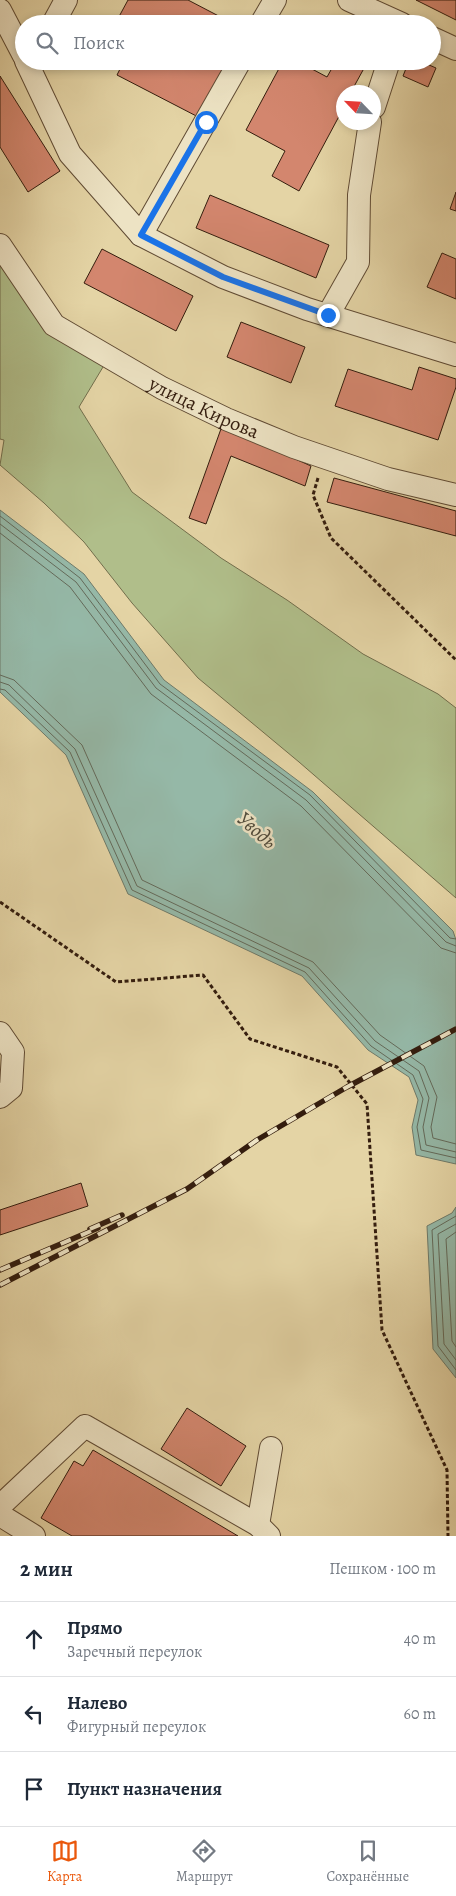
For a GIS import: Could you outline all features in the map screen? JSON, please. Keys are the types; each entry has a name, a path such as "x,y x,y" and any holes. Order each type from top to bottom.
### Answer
{"street":[{"path":"58,15 66,0"},
{"path":"266,15 275,0"},
{"path":"350,0 382,15"},
{"path":"0,10 15,38"},
{"path":"441,42 456,49"},
{"path":"32,70 70,154 141,235 223,277 328,315 456,355"},
{"path":"141,235 235,70"},
{"path":"381,86 386,70"},
{"path":"328,315 358,262 359,195 369,130"},
{"name":"улица Кирова","path":"0,246 54,325 162,388 226,419 325,458 388,480 456,495"},
{"path":"0,1033 13,1052 11,1088 0,1096"},
{"path":"0,1506 85,1426 264,1530 271,1448"},
{"path":"0,1515 34,1536"}],"path":[{"path":"325,458 313,495 331,538 456,660"},
{"path":"0,902 116,982 203,975 250,1039 337,1066 367,1104 382,1330 447,1470 448,1536"}],"green space":[{"path":"0,254 106,362 79,407 132,492 221,558 287,600 363,654 438,694 456,708 456,898 299,762 198,678 132,603 84,542 44,503 0,465 4,440 0,439"}],"water":[{"name":"Уводь","path":"0,510 84,574 164,680 313,792 453,931 456,940 456,1164 416,1155 412,1127 418,1100 409,1077 368,1050 302,976 128,894 66,755 0,692"},
{"path":"456,1207 456,1378 433,1349 427,1226 452,1213"}],"building":[{"path":"128,0 188,0 217,15 120,15"},
{"path":"416,0 456,0 456,20"},
{"path":"120,70 235,70 206,121 117,75"},
{"path":"278,70 314,70 327,77 331,70 363,70 355,85 336,85 336,122 299,191 272,176 285,151 246,130"},
{"path":"405,70 435,70 428,87 403,76"},
{"path":"0,76 60,171 28,192 0,147"},
{"path":"456,192 456,211 450,209"},
{"path":"210,195 329,245 316,278 196,228"},
{"path":"102,249 193,296 176,331 84,283"},
{"path":"442,253 456,259 456,299 427,287"},
{"path":"241,322 305,347 291,383 227,357"},
{"path":"419,367 456,379 456,387 438,440 335,406 348,369 412,390"},
{"path":"222,426 311,466 305,486 231,456 206,524 189,518"},
{"path":"334,478 456,511 456,536 327,502"},
{"path":"81,1183 88,1206 0,1235 0,1210"},
{"path":"187,1408 246,1446 221,1486 161,1449"},
{"path":"93,1450 238,1536 72,1536 41,1518 74,1461 83,1466"}],"railway":[{"path":"0,1285 187,1189 257,1140 347,1087 456,1029"},
{"path":"90,1229 122,1215"},
{"path":"0,1270 98,1228"}],"route":[{"path":"206,122 141,235 223,277 307,309 328,315"}]}
